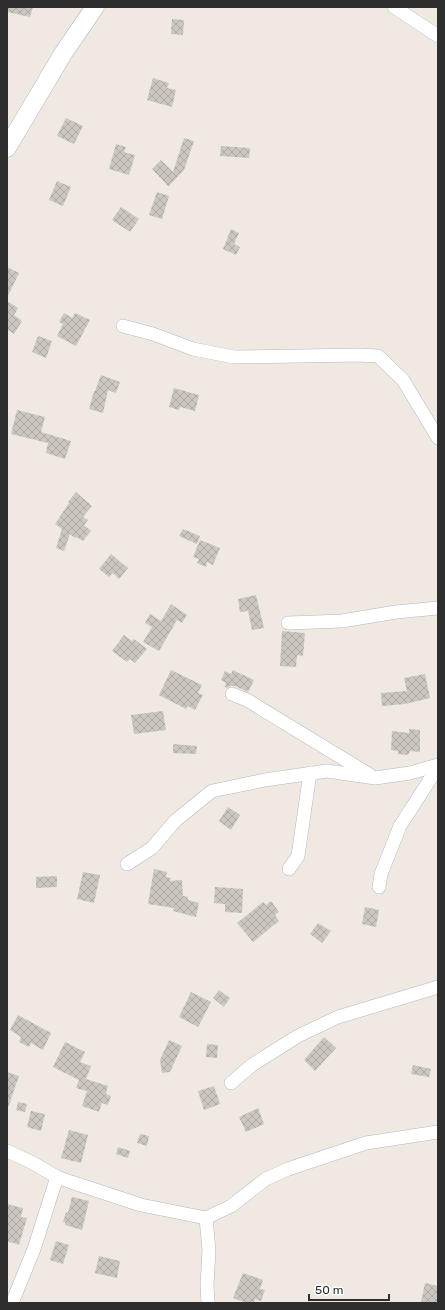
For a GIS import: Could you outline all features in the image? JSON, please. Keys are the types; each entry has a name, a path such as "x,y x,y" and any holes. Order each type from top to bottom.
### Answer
{"street":[{"path":"7,148 64,52 95,7"},
{"path":"394,7 438,36"},
{"path":"123,326 153,334 193,349 234,356 378,356 403,380 438,438"},
{"path":"288,623 342,621 396,612 438,608"},
{"path":"232,694 247,700 375,778"},
{"path":"126,864 152,848 175,821 212,791 265,780 327,771 375,778 410,773 438,766"},
{"path":"379,887 381,874 400,826 438,766"},
{"path":"289,869 298,856 310,774"},
{"path":"231,1083 252,1066 298,1036 338,1017 438,988"},
{"path":"7,1151 31,1162 57,1177 141,1205 206,1218 231,1206 266,1179 288,1169 366,1143 438,1132"},
{"path":"12,1303 34,1249 57,1177"},
{"path":"206,1218 209,1250 207,1285 208,1303"}],"building":[{"path":"7,7 33,7 30,17 7,12"},
{"path":"172,19 184,20 183,35 171,34"},
{"path":"153,78 169,83 167,88 176,90 172,107 147,100"},
{"path":"66,118 83,126 74,144 57,136"},
{"path":"184,138 194,141 184,170 168,187 152,169 161,160 173,172"},
{"path":"116,144 126,147 124,152 135,155 129,175 109,169"},
{"path":"221,146 250,148 249,158 220,156"},
{"path":"57,181 71,187 63,206 49,200"},
{"path":"157,192 169,196 162,219 149,215"},
{"path":"121,207 139,219 130,232 112,220"},
{"path":"231,229 239,233 234,244 240,247 236,255 223,249"},
{"path":"7,267 19,273 7,298"},
{"path":"7,301 18,308 14,315 22,321 14,334 7,329"},
{"path":"64,313 72,318 75,313 90,320 76,346 57,336 63,324 59,322"},
{"path":"38,336 52,341 46,358 32,352"},
{"path":"101,375 120,382 116,393 108,390 103,413 89,409 94,391"},
{"path":"174,388 199,395 195,411 180,407 179,410 169,407"},
{"path":"17,410 45,417 41,432 71,441 65,459 46,453 48,443 11,434"},
{"path":"76,492 92,506 83,517 88,520 84,525 91,531 83,541 70,534 64,551 56,548 62,529 55,524 69,503 68,502"},
{"path":"183,529 200,536 197,544 179,536"},
{"path":"200,540 220,548 213,565 207,562 206,567 197,563 199,559 193,557"},
{"path":"111,554 128,568 119,579 113,573 109,577 99,569"},
{"path":"256,595 264,628 252,630 248,611 240,612 238,599"},
{"path":"171,604 187,615 182,623 177,620 159,651 143,642 152,627 145,623 150,614 161,621"},
{"path":"282,631 305,633 303,656 297,655 296,667 280,666"},
{"path":"124,635 132,641 134,639 147,649 135,663 130,659 127,662 112,651"},
{"path":"171,670 202,685 198,693 203,695 195,710 188,706 186,709 159,695"},
{"path":"233,670 254,680 248,692 235,686 225,687 226,683 221,680 225,671 231,674"},
{"path":"425,674 430,698 405,704 382,706 381,693 407,691 404,678"},
{"path":"163,711 166,730 134,734 131,715"},
{"path":"409,729 420,730 420,752 410,751 408,755 398,754 398,751 391,750 392,731 409,733"},
{"path":"173,744 197,746 196,754 173,753"},
{"path":"228,807 240,815 231,830 219,821"},
{"path":"154,869 167,872 166,877 171,878 170,881 182,880 183,896 188,897 188,900 199,903 196,917 173,911 174,908 148,904"},
{"path":"83,872 100,875 94,903 77,899"},
{"path":"57,876 57,887 36,888 36,877"},
{"path":"215,887 243,889 242,913 225,912 225,904 214,903"},
{"path":"271,901 279,912 275,915 279,921 253,942 237,923 263,902 266,905"},
{"path":"365,907 379,910 376,927 362,924"},
{"path":"318,923 331,931 322,943 310,934"},
{"path":"219,990 230,998 224,1007 213,998"},
{"path":"191,992 211,1002 198,1027 179,1017"},
{"path":"18,1015 51,1033 43,1050 31,1043 29,1047 19,1042 21,1037 10,1030"},
{"path":"324,1037 336,1048 315,1071 304,1060"},
{"path":"169,1040 182,1046 170,1072 162,1073 160,1060"},
{"path":"65,1042 85,1052 80,1062 91,1066 86,1079 108,1086 106,1094 111,1096 108,1105 102,1103 99,1112 82,1106 87,1091 76,1088 79,1080 53,1067"},
{"path":"207,1044 218,1045 217,1058 206,1057"},
{"path":"413,1065 431,1069 429,1077 411,1074"},
{"path":"7,1072 19,1076 8,1108 7,1108"},
{"path":"214,1086 220,1104 204,1110 198,1091"},
{"path":"18,1102 27,1104 25,1112 16,1110"},
{"path":"258,1108 264,1124 246,1132 239,1117"},
{"path":"31,1111 45,1114 41,1131 27,1127"},
{"path":"69,1130 88,1135 81,1163 61,1158"},
{"path":"140,1134 149,1136 147,1146 137,1143"},
{"path":"118,1147 130,1151 128,1158 116,1154"},
{"path":"72,1197 89,1201 82,1230 65,1225 65,1222 63,1222 66,1212 68,1213"},
{"path":"7,1204 23,1208 21,1217 27,1218 19,1245 7,1241"},
{"path":"56,1241 69,1245 63,1264 50,1260"},
{"path":"99,1256 120,1261 117,1278 95,1273"},
{"path":"243,1273 263,1280 260,1289 265,1290 261,1301 255,1299 254,1303 247,1303 233,1298"},
{"path":"425,1283 438,1286 438,1303 421,1302"}]}
